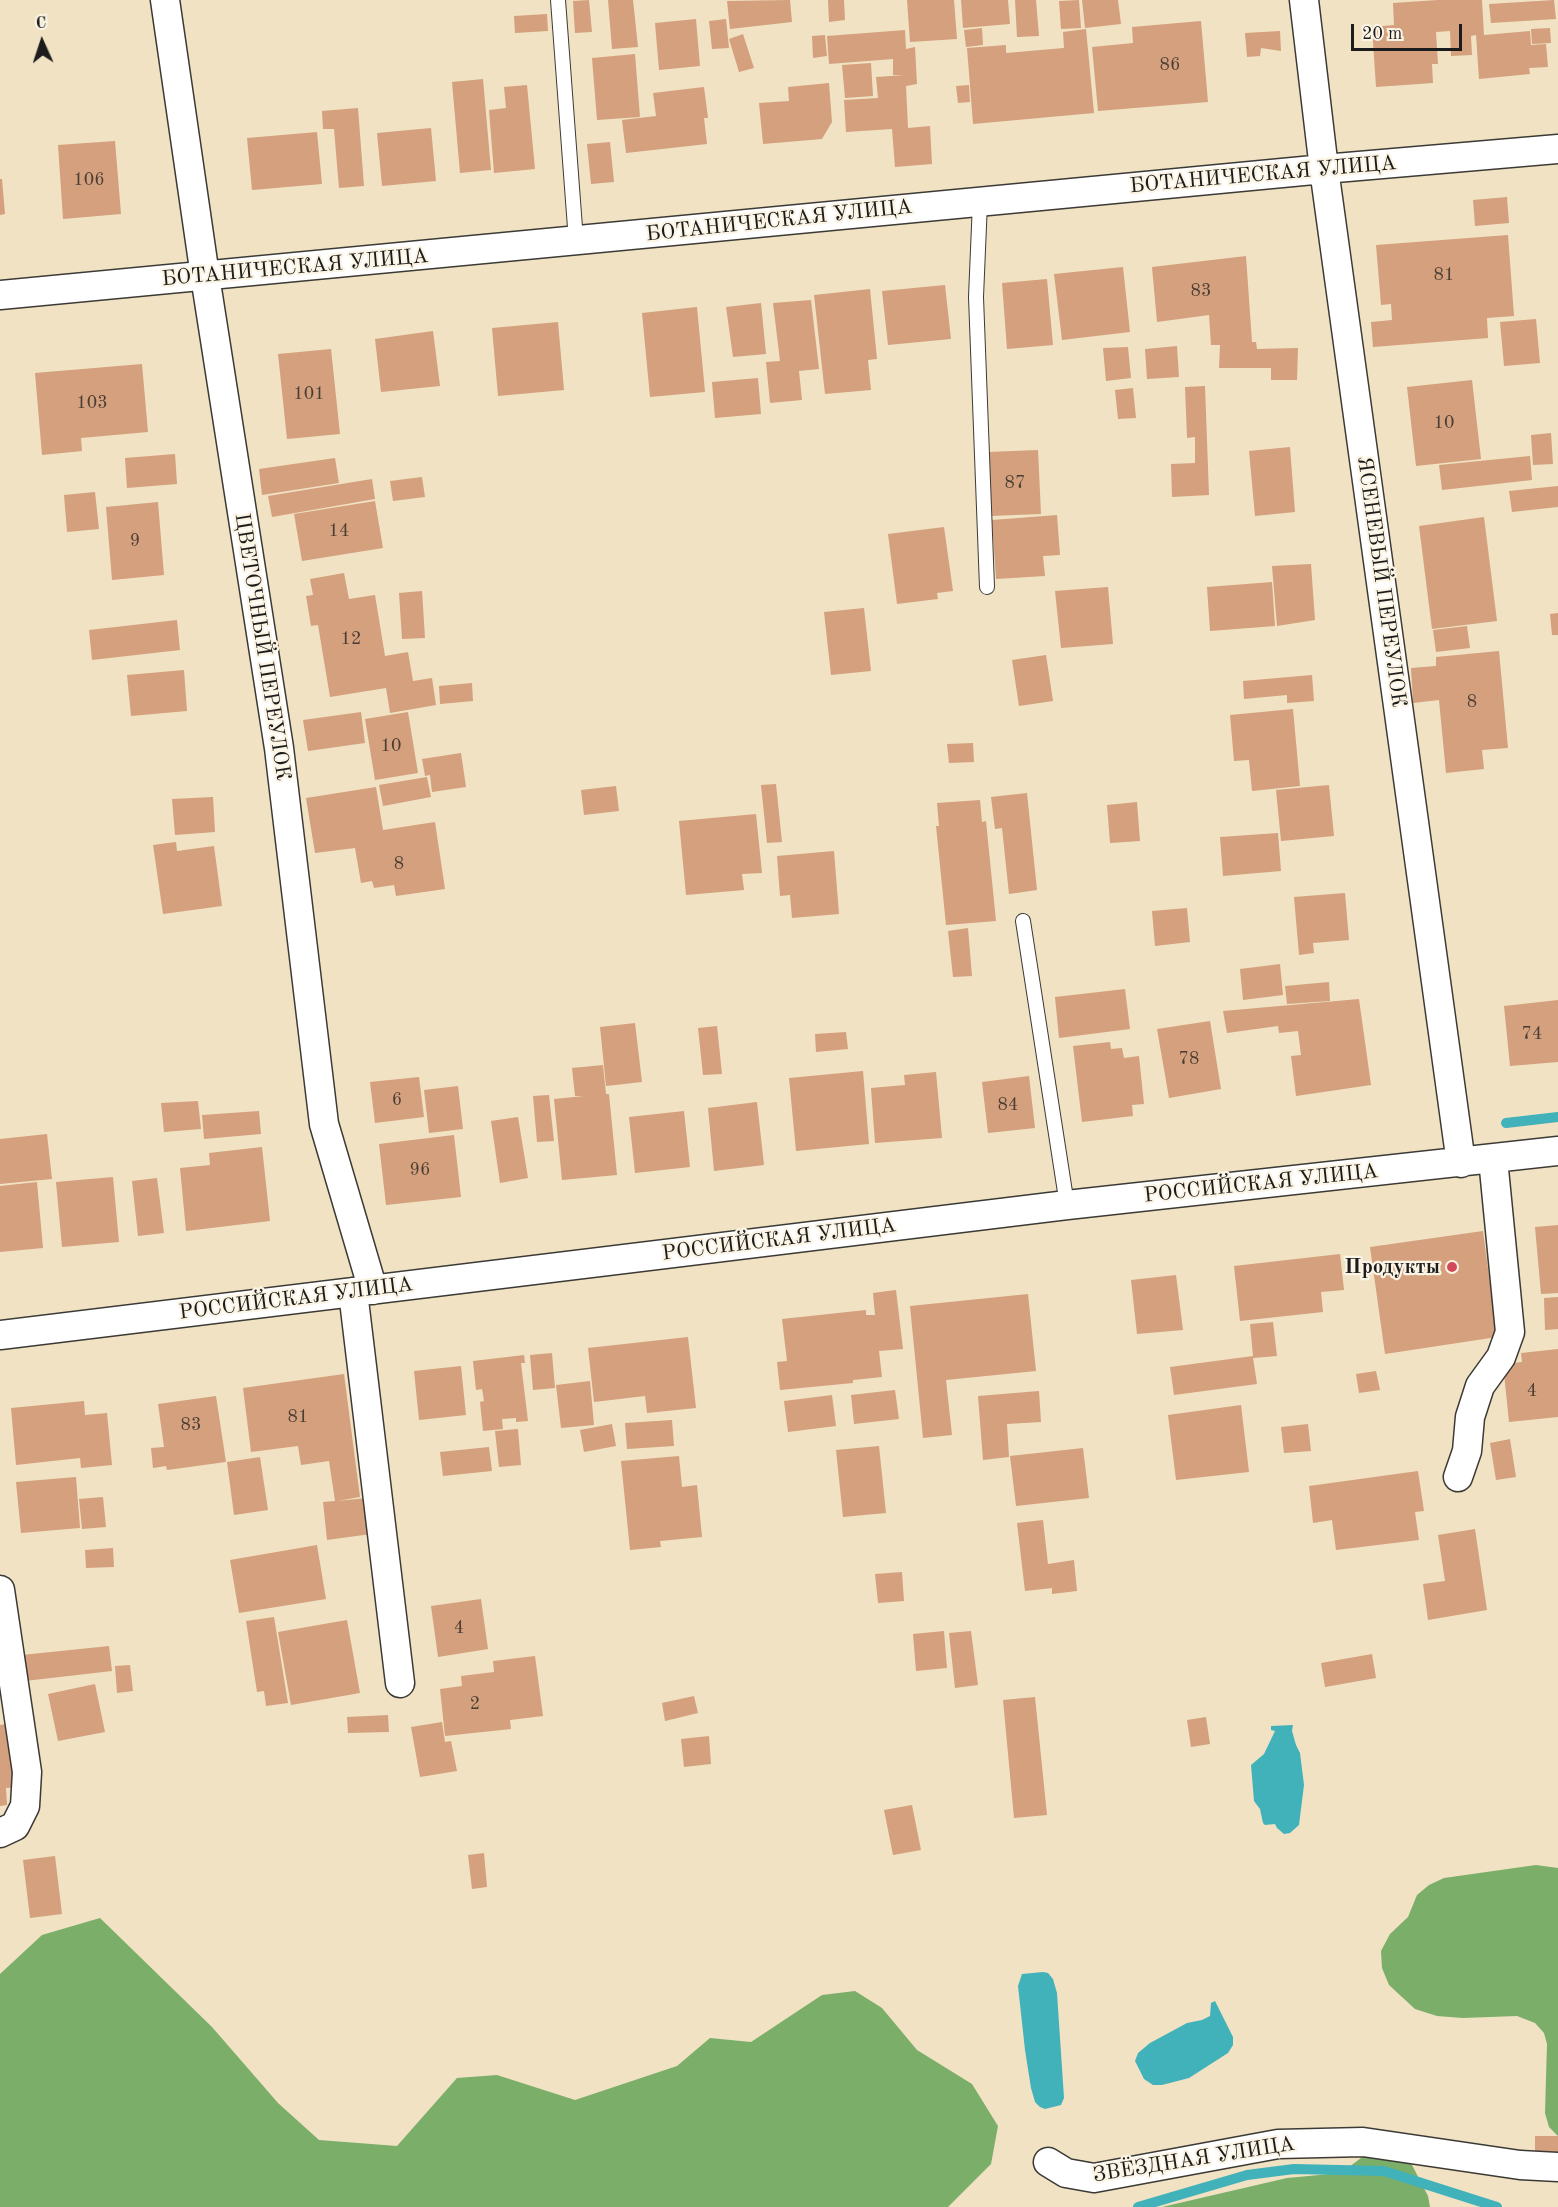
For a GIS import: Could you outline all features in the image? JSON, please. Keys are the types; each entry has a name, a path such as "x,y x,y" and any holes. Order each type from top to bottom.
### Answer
{"street":[{"name":"ЦВЕТОЧНЫЙ ПЕРЕУЛОК","path":"165,0 205,276 279,748 324,1124 363,1291 400,1683"},
{"name":"ЯСЕНЕВЫЙ ПЕРЕУЛОК","path":"1304,0 1324,169 1461,1163"},
{"name":"БОТАНИЧЕСКАЯ УЛИЦА","path":"0,296 1324,169 1558,149"},
{"name":"РОССИЙСКАЯ УЛИЦА","path":"0,1335 1067,1205 1558,1151"},
{"path":"1458,1477 1467,1451 1470,1417 1480,1386 1501,1357 1509,1332 1493,1159"},
{"path":"0,1590 27,1773 25,1806 15,1826 0,1833"},
{"name":"ЗВЁЗДНАЯ УЛИЦА","path":"1048,2162 1066,2173 1094,2178 1278,2144 1364,2142 1520,2165 1558,2167"}],"lane":[{"path":"558,0 576,241"},
{"path":"980,202 976,297 987,587"},
{"path":"1023,921 1067,1205"}],"green space":[{"path":"1536,1865 1558,1868 1558,2136 1549,2127 1545,2113 1547,2044 1544,2033 1535,2023 1517,2016 1463,2018 1437,2016 1415,2009 1389,1985 1382,1968 1381,1951 1390,1934 1408,1917 1417,1895 1429,1885 1444,1878"},
{"path":"100,1918 212,2027 278,2103 319,2140 397,2146 457,2078 497,2075 575,2100 677,2066 710,2038 751,2042 822,1995 855,1991 882,2008 917,2050 972,2084 998,2126 991,2164 948,2207 0,2207 0,1974 42,1935"},
{"path":"1390,2152 1412,2165 1428,2196 1430,2207 1162,2207 1287,2178 1341,2173 1365,2155"}],"water":[{"path":"1293,1725 1292,1731 1300,1753 1304,1785 1299,1825 1290,1833 1284,1834 1275,1824 1265,1825 1263,1823 1260,1809 1254,1801 1251,1765 1264,1754 1275,1731 1271,1730 1271,1726"},
{"path":"1048,1973 1053,1979 1057,1993 1064,2098 1061,2105 1045,2109 1035,2102 1031,2088 1018,1986 1022,1974"},
{"path":"1215,2001 1233,2037 1233,2045 1228,2053 1189,2078 1162,2085 1153,2085 1144,2079 1135,2061 1138,2053 1150,2043 1187,2023 1210,2016 1211,2003"}],"building":[{"path":"589,0 592,32 575,33 573,1"},
{"path":"608,0 633,0 638,47 612,49"},
{"path":"790,0 792,22 730,29 727,1"},
{"path":"828,0 844,0 845,20 829,22"},
{"path":"907,0 954,0 957,39 910,42"},
{"path":"961,0 1008,0 1010,24 963,28"},
{"path":"1015,0 1036,0 1039,36 1017,37"},
{"path":"1079,0 1081,28 1061,29 1059,1"},
{"path":"1082,0 1118,0 1121,24 1085,28"},
{"path":"1482,0 1484,35 1530,31 1531,45 1546,44 1548,67 1529,68 1530,74 1479,79 1476,35 1471,36 1472,55 1451,56 1450,31 1436,32 1438,64 1432,64 1433,83 1376,87 1372,27 1394,25 1393,3"},
{"path":"1554,0 1556,19 1491,23 1489,4"},
{"path":"547,14 548,31 515,33 514,16"},
{"path":"696,19 700,66 659,70 655,23"},
{"path":"726,19 729,48 712,49 709,21"},
{"path":"1201,21 1208,102 1098,111 1092,47 1133,43 1132,27"},
{"path":"982,28 983,45 966,47 964,30"},
{"path":"1550,28 1551,43 1532,44 1531,29"},
{"path":"1086,29 1094,113 973,124 967,48 1006,45 1006,53 1064,48 1063,32"},
{"path":"905,30 906,49 915,47 917,84 906,86 908,128 930,126 932,164 895,167 892,129 846,132 844,100 878,98 876,77 905,75 893,75 893,59 829,64 827,36"},
{"path":"1280,31 1281,51 1261,48 1260,56 1247,57 1245,33"},
{"path":"743,34 754,68 739,72 729,39"},
{"path":"825,35 827,56 813,58 812,36"},
{"path":"635,54 640,117 597,120 592,58"},
{"path":"871,63 873,96 845,98 842,65"},
{"path":"483,79 491,170 460,173 452,82"},
{"path":"829,83 832,122 822,139 763,144 759,103 789,101 788,87"},
{"path":"527,85 535,169 494,173 489,110 506,108 504,87"},
{"path":"969,85 970,102 958,103 956,86"},
{"path":"704,87 708,118 704,118 707,144 626,153 622,120 656,116 653,93"},
{"path":"358,108 364,186 339,188 334,129 323,129 322,111"},
{"path":"431,128 436,181 382,186 377,133"},
{"path":"317,132 322,184 252,190 247,138"},
{"path":"115,141 121,214 63,219 58,145"},
{"path":"610,142 614,182 591,184 587,144"},
{"path":"0,179 2,179 5,214 0,215"},
{"path":"1507,197 1509,223 1475,226 1473,200"},
{"path":"1508,235 1514,316 1487,318 1488,338 1373,347 1371,322 1392,320 1391,304 1381,305 1376,245"},
{"path":"1246,256 1252,342 1256,342 1257,349 1298,348 1297,380 1271,380 1271,368 1219,368 1220,345 1211,345 1209,315 1157,322 1152,267"},
{"path":"1123,267 1130,332 1062,340 1054,274"},
{"path":"1047,279 1053,345 1007,349 1002,283"},
{"path":"945,285 951,339 888,345 882,291"},
{"path":"870,289 877,359 868,360 871,390 825,394 814,295"},
{"path":"811,300 819,369 799,371 802,400 770,403 766,362 780,361 773,303"},
{"path":"761,303 766,354 733,357 726,307"},
{"path":"697,307 705,392 650,397 642,313"},
{"path":"1536,319 1540,363 1504,366 1500,322"},
{"path":"558,322 564,390 498,396 492,328"},
{"path":"433,331 440,386 381,392 375,339"},
{"path":"1177,346 1179,377 1147,379 1145,349"},
{"path":"1128,347 1131,378 1106,381 1103,348"},
{"path":"331,349 340,434 287,439 278,354"},
{"path":"142,364 148,432 81,438 82,451 42,455 35,373"},
{"path":"758,378 761,414 715,418 712,382"},
{"path":"1472,380 1481,459 1416,466 1407,387"},
{"path":"1205,386 1209,495 1172,497 1171,464 1195,463 1195,437 1187,438 1185,387"},
{"path":"1133,388 1136,418 1118,419 1115,390"},
{"path":"1551,433 1553,464 1533,465 1531,435"},
{"path":"1290,447 1295,512 1255,516 1249,451"},
{"path":"1038,450 1041,514 991,516 988,452"},
{"path":"175,454 177,484 127,488 125,458"},
{"path":"1530,456 1532,480 1442,490 1439,465"},
{"path":"335,458 339,483 262,495 259,469"},
{"path":"422,477 425,497 393,501 390,481"},
{"path":"372,479 375,499 272,517 268,496"},
{"path":"1558,486 1558,507 1512,512 1509,491"},
{"path":"95,492 99,529 67,532 64,495"},
{"path":"375,501 383,548 302,561 294,514"},
{"path":"158,502 164,575 112,580 106,507"},
{"path":"1057,515 1060,555 1043,556 1045,576 996,579 992,520"},
{"path":"1484,517 1497,621 1432,629 1419,526"},
{"path":"944,527 953,591 937,593 938,599 897,604 888,534"},
{"path":"1311,564 1315,620 1277,626 1272,566"},
{"path":"344,573 349,599 375,595 385,656 408,652 413,681 432,678 436,705 390,713 386,688 330,697 318,625 311,626 306,596 313,595 310,579"},
{"path":"1272,582 1275,626 1210,631 1207,587"},
{"path":"1108,587 1113,644 1061,648 1055,591"},
{"path":"422,591 425,638 402,639 399,593"},
{"path":"864,608 871,671 831,675 824,612"},
{"path":"1558,613 1558,635 1552,635 1550,614"},
{"path":"177,620 180,650 92,660 89,630"},
{"path":"1467,626 1470,648 1436,652 1433,630"},
{"path":"1499,651 1508,748 1482,750 1484,769 1446,773 1439,700 1413,703 1411,668 1436,666 1436,657"},
{"path":"1046,655 1053,701 1019,706 1012,660"},
{"path":"184,670 187,711 131,716 127,675"},
{"path":"1312,675 1314,701 1287,703 1287,695 1244,699 1243,681"},
{"path":"472,683 473,701 440,704 439,686"},
{"path":"1293,709 1300,786 1252,791 1249,760 1234,761 1230,715"},
{"path":"361,712 365,743 308,751 303,720"},
{"path":"408,712 418,773 375,780 365,719"},
{"path":"973,743 974,762 949,763 947,744"},
{"path":"461,753 466,787 432,792 430,775 425,776 422,759"},
{"path":"427,777 431,797 383,806 379,785"},
{"path":"776,784 782,842 767,843 761,785"},
{"path":"1329,785 1334,836 1281,841 1276,790"},
{"path":"616,786 619,811 584,815 581,790"},
{"path":"376,787 383,830 435,822 445,889 396,896 394,885 374,888 372,881 361,883 355,848 315,853 306,798"},
{"path":"1027,793 1037,890 1009,894 1002,828 995,829 991,797"},
{"path":"213,797 215,832 175,835 172,799"},
{"path":"980,800 982,822 986,821 996,921 946,925 936,826 939,826 937,803"},
{"path":"1137,802 1140,841 1110,843 1107,805"},
{"path":"756,814 762,873 742,874 744,890 686,895 679,821"},
{"path":"1278,833 1281,871 1223,876 1220,837"},
{"path":"176,842 177,851 214,846 222,906 163,914 153,845"},
{"path":"834,851 839,914 792,918 790,895 780,896 777,856"},
{"path":"1345,893 1349,940 1313,943 1314,953 1299,955 1294,897"},
{"path":"1187,908 1190,942 1155,946 1152,911"},
{"path":"968,928 972,976 953,977 948,931"},
{"path":"1280,964 1283,995 1243,1000 1240,969"},
{"path":"1329,982 1330,1001 1287,1004 1285,986"},
{"path":"1125,989 1130,1029 1059,1038 1055,997"},
{"path":"1359,999 1371,1085 1296,1096 1291,1056 1301,1055 1298,1031 1279,1033 1278,1026 1227,1033 1223,1011"},
{"path":"1558,1000 1558,1062 1510,1066 1504,1006"},
{"path":"1210,1021 1221,1089 1169,1098 1157,1029"},
{"path":"635,1023 642,1082 606,1086 600,1027"},
{"path":"717,1026 722,1074 703,1075 698,1028"},
{"path":"846,1032 848,1049 816,1052 815,1034"},
{"path":"1110,1042 1111,1049 1122,1048 1124,1058 1139,1056 1144,1104 1132,1105 1133,1116 1082,1122 1073,1046"},
{"path":"603,1065 606,1094 609,1094 617,1175 562,1180 554,1099 584,1096 575,1096 572,1068"},
{"path":"863,1071 869,1144 796,1151 789,1078"},
{"path":"936,1072 942,1138 875,1143 871,1088 905,1085 904,1075"},
{"path":"1029,1076 1035,1128 988,1133 982,1082"},
{"path":"419,1077 424,1117 375,1123 370,1082"},
{"path":"458,1086 463,1129 429,1133 424,1090"},
{"path":"549,1095 554,1141 537,1142 533,1096"},
{"path":"198,1101 201,1129 164,1132 161,1103"},
{"path":"757,1102 764,1165 714,1171 708,1108"},
{"path":"259,1111 261,1134 204,1139 202,1115"},
{"path":"684,1111 690,1167 635,1173 629,1117"},
{"path":"518,1117 528,1178 500,1183 491,1121"},
{"path":"47,1134 52,1179 0,1184 0,1139"},
{"path":"454,1135 461,1197 386,1205 379,1144"},
{"path":"262,1147 270,1221 186,1231 180,1168 210,1165 209,1153"},
{"path":"113,1177 119,1242 62,1247 56,1182"},
{"path":"157,1178 164,1233 138,1236 132,1181"},
{"path":"37,1182 43,1248 0,1252 0,1186"},
{"path":"1558,1225 1558,1293 1541,1294 1535,1227"},
{"path":"1483,1231 1497,1337 1385,1354 1370,1247"},
{"path":"1340,1254 1344,1290 1321,1292 1323,1312 1240,1321 1234,1266"},
{"path":"1176,1275 1183,1330 1137,1334 1131,1280"},
{"path":"896,1290 903,1349 879,1351 882,1377 853,1380 853,1383 780,1390 777,1362 787,1361 782,1319 866,1310 866,1315 875,1315 873,1293"},
{"path":"1028,1294 1036,1371 946,1380 952,1435 923,1438 910,1306"},
{"path":"1558,1297 1558,1329 1545,1330 1544,1298"},
{"path":"1273,1322 1277,1356 1253,1358 1257,1384 1174,1395 1170,1367 1253,1356 1250,1324"},
{"path":"688,1337 696,1408 647,1413 645,1396 594,1402 588,1348"},
{"path":"1558,1349 1558,1417 1509,1422 1503,1364 1522,1362 1521,1353"},
{"path":"552,1353 555,1388 533,1390 530,1355"},
{"path":"524,1355 525,1363 521,1363 528,1421 516,1422 516,1418 502,1419 503,1429 483,1431 480,1402 484,1401 482,1389 476,1390 473,1361"},
{"path":"461,1366 466,1415 419,1420 414,1371"},
{"path":"1376,1371 1380,1390 1359,1393 1356,1374"},
{"path":"344,1374 360,1497 337,1501 367,1498 371,1534 327,1540 323,1502 335,1501 329,1461 301,1465 298,1446 251,1452 243,1388"},
{"path":"590,1381 594,1425 561,1428 556,1385"},
{"path":"895,1390 899,1419 854,1424 851,1395"},
{"path":"1039,1391 1041,1422 1007,1424 1009,1457 983,1460 978,1396"},
{"path":"832,1395 836,1426 788,1432 784,1401"},
{"path":"216,1396 226,1462 167,1470 166,1466 153,1468 151,1448 164,1447 158,1404"},
{"path":"84,1401 85,1415 107,1413 112,1465 81,1468 80,1458 16,1465 11,1408"},
{"path":"1241,1405 1249,1472 1176,1480 1168,1415"},
{"path":"672,1420 674,1446 627,1449 625,1423"},
{"path":"612,1424 616,1446 584,1452 580,1430"},
{"path":"1308,1424 1311,1451 1284,1453 1281,1427"},
{"path":"518,1429 521,1465 499,1467 495,1431"},
{"path":"1510,1439 1516,1477 1496,1480 1490,1443"},
{"path":"879,1446 886,1513 843,1517 836,1450"},
{"path":"489,1447 492,1471 443,1476 440,1452"},
{"path":"1083,1448 1089,1498 1016,1506 1010,1456"},
{"path":"679,1456 682,1487 697,1485 702,1537 660,1541 661,1547 630,1550 621,1461"},
{"path":"260,1457 268,1510 234,1515 227,1462"},
{"path":"1418,1471 1424,1511 1415,1512 1419,1540 1336,1550 1332,1520 1313,1523 1309,1486"},
{"path":"76,1477 80,1528 21,1533 16,1482"},
{"path":"103,1497 106,1527 82,1529 79,1499"},
{"path":"1043,1520 1048,1564 1074,1560 1077,1591 1052,1594 1052,1588 1025,1591 1017,1523"},
{"path":"1475,1529 1487,1610 1428,1620 1423,1584 1445,1581 1438,1535"},
{"path":"317,1545 326,1599 239,1613 230,1560"},
{"path":"113,1548 114,1567 86,1568 85,1550"},
{"path":"902,1572 904,1601 878,1603 875,1574"},
{"path":"481,1599 488,1649 438,1657 431,1606"},
{"path":"274,1617 288,1703 266,1706 264,1691 257,1692 246,1621"},
{"path":"347,1620 360,1693 291,1705 278,1632"},
{"path":"944,1631 947,1668 916,1671 913,1634"},
{"path":"971,1631 978,1685 955,1688 949,1633"},
{"path":"109,1646 112,1671 25,1681 22,1655"},
{"path":"1372,1654 1376,1678 1325,1687 1321,1663"},
{"path":"535,1656 543,1716 510,1720 511,1729 445,1736 440,1689 462,1686 461,1676 494,1672 493,1661"},
{"path":"130,1665 133,1691 117,1693 115,1666"},
{"path":"95,1684 105,1732 58,1741 48,1694"},
{"path":"694,1696 698,1713 665,1721 662,1703"},
{"path":"1035,1697 1047,1815 1014,1818 1003,1700"},
{"path":"388,1715 389,1732 348,1733 347,1717"},
{"path":"1206,1717 1210,1744 1191,1747 1187,1720"},
{"path":"442,1722 445,1742 451,1741 457,1771 420,1777 411,1727"},
{"path":"11,1723 19,1787 6,1788 7,1805 0,1806 0,1725"},
{"path":"709,1736 711,1764 684,1767 681,1739"},
{"path":"912,1805 921,1850 893,1855 884,1810"},
{"path":"484,1853 487,1887 472,1889 468,1855"},
{"path":"55,1856 62,1914 30,1918 23,1860"},
{"path":"1535,2136 1558,2136 1558,2153 1535,2152"}],"waterway":[{"path":"1506,1123 1558,1117"},
{"path":"1138,2207 1247,2175 1294,2169 1384,2171 1497,2207"}],"place":[{"name":"Продукты","path":"1452,1267"}]}
